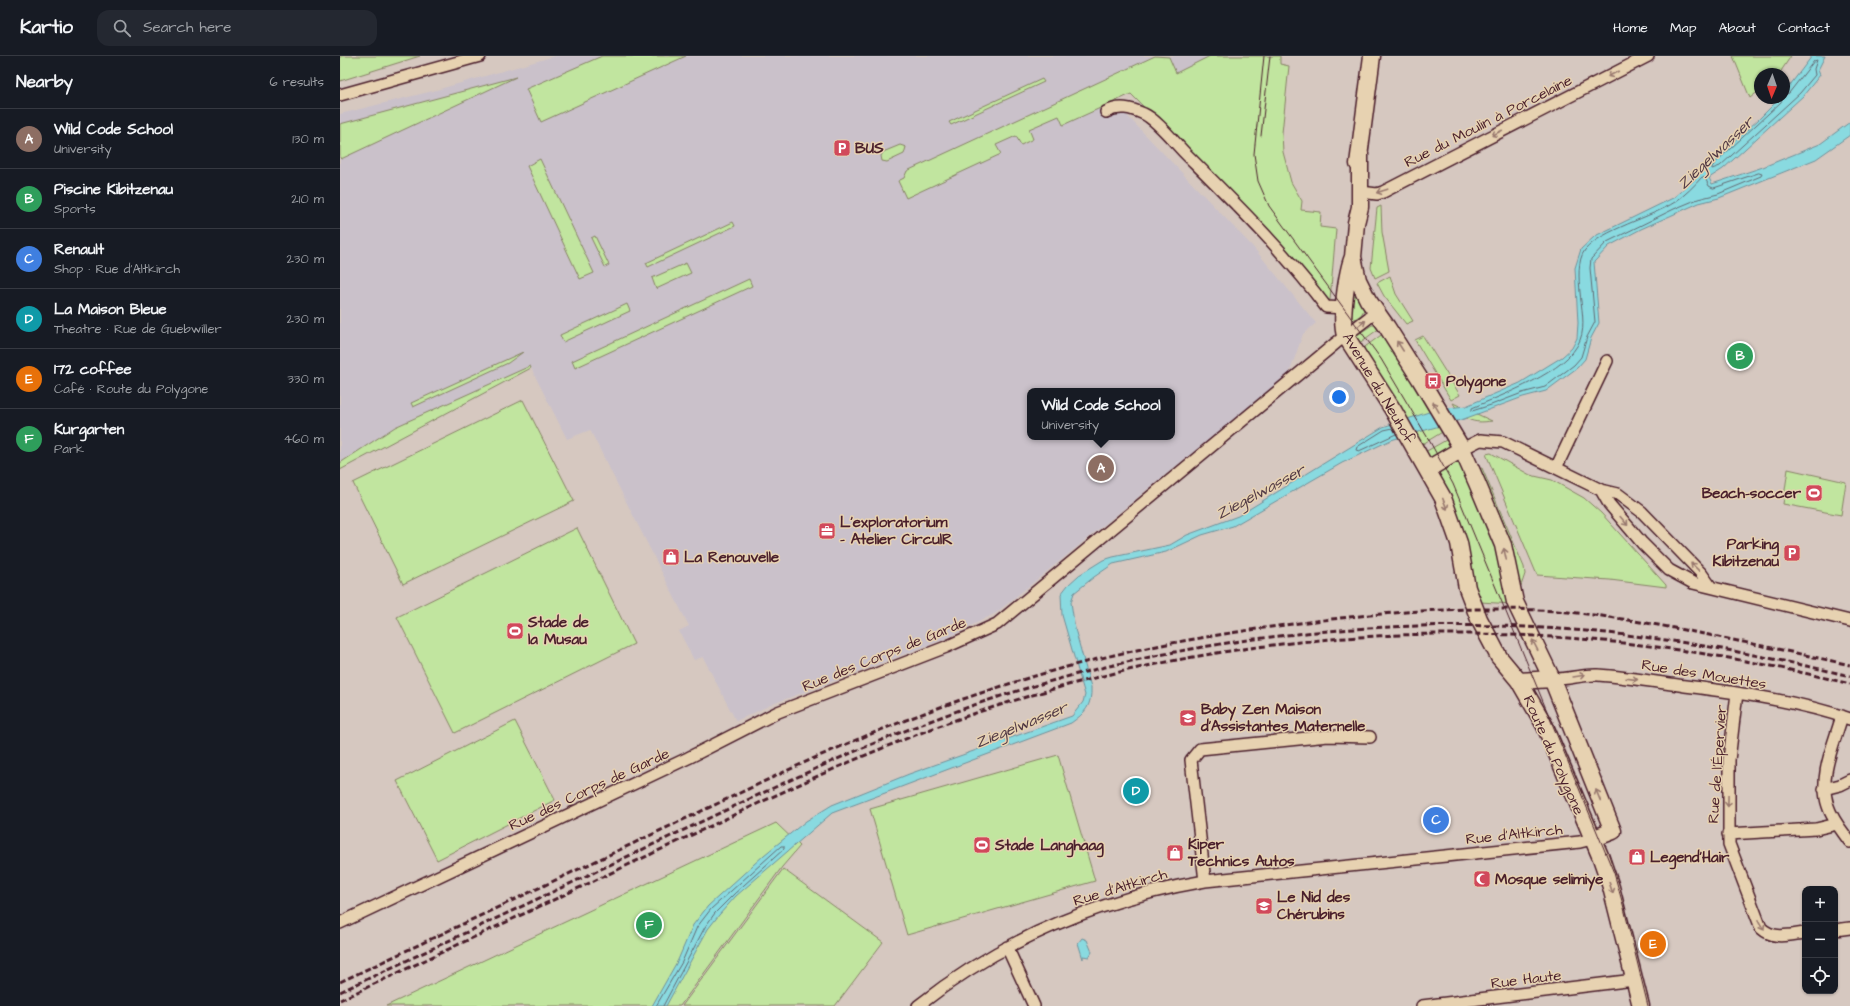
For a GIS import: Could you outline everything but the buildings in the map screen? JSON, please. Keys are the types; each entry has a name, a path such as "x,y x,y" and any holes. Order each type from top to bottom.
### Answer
{"street":[{"path":"340,95 448,60 480,56"},
{"name":"Avenue du Neuhof","path":"1356,223 1354,207 1372,56"},
{"name":"Rue du Moulin à Porcelaine","path":"1361,192 1377,194 1383,192 1648,56"},
{"path":"1106,112 1115,107 1124,107 1149,117 1256,223 1305,278 1326,307 1345,308"},
{"name":"Avenue du Neuhof","path":"1360,153 1361,192 1353,257 1355,271 1361,288 1410,362 1462,449 1503,545 1511,592"},
{"name":"Avenue du Neuhof","path":"1353,257 1348,267 1343,324 1345,335 1393,410 1428,469 1443,498 1453,522 1459,543 1467,588 1479,619 1499,656 1519,681"},
{"name":"Rue des Corps de Garde","path":"340,923 688,758 778,712 946,647 997,624 1345,335 1376,312"},
{"path":"1556,468 1607,361"},
{"path":"1428,469 1480,440 1503,442 1601,490 1618,494 1642,512 1700,573 1711,587"},
{"path":"1601,490 1609,504 1642,543 1669,570 1693,583 1850,621"},
{"name":"Route du Polygone","path":"1511,592 1524,624 1552,679 1613,831 1592,839"},
{"name":"Rue des Mouettes","path":"1552,679 1562,680 1584,675 1596,675 1668,683 1737,693 1846,718"},
{"name":"Route du Polygone","path":"1552,679 1519,681 1545,726 1613,894 1641,1006"},
{"name":"Rue de l'Épervier","path":"1737,693 1729,760 1728,834 1732,854 1761,928 1768,934 1775,936 1802,933"},
{"path":"1846,718 1826,770 1824,789 1828,808 1850,842"},
{"path":"1205,881 1191,760 1200,749 1328,736 1370,737"},
{"path":"1824,789 1840,785 1850,780"},
{"path":"1728,834 1816,829 1837,824"},
{"name":"Rue d'Altkirch","path":"918,1006 937,991 1007,947 1060,921 1112,902 1172,887 1205,881 1580,842 1592,839"},
{"path":"1838,930 1850,928"},
{"path":"1007,947 1034,1006"},
{"name":"Rue Haute","path":"1422,1006 1634,980"}],"shaded area":[{"path":"555,56 1243,56 1131,94 1114,102 1253,247 1316,323 1303,334 1289,374 996,613 947,638 775,703 736,721 703,657 694,660 679,631 689,626 590,430 567,439 531,368 340,470 340,114 433,91"}],"green space":[{"path":"340,56 420,56 340,81"},
{"path":"602,56 686,56 541,122 526,89"},
{"path":"1155,56 1169,57 1176,73 1210,56 1280,56 1280,64 1289,66 1282,133 1283,152 1291,182 1302,201 1301,210 1321,212 1320,227 1336,229 1330,300 1326,300 1182,146 1131,94 1063,125 1059,116 1029,129 1033,139 1021,145 1016,136 996,145 1001,154 906,198 898,181 904,178 907,171"},
{"path":"1733,56 1791,56 1783,68 1754,68 1754,95 1750,98"},
{"path":"516,77 341,159 340,158 340,124"},
{"path":"1042,79 1044,82 951,125 949,122"},
{"path":"900,145 906,147 904,154 887,162 882,161 881,156 883,152"},
{"path":"540,159 594,273 580,279 527,166"},
{"path":"1381,206 1382,232 1389,271 1375,278 1371,268 1377,208"},
{"path":"733,222 735,226 648,267 646,263"},
{"path":"595,236 609,265 605,267 591,238"},
{"path":"686,263 691,273 656,289 652,278"},
{"path":"1390,276 1396,294 1413,321 1406,324 1384,296 1377,283"},
{"path":"749,279 752,286 575,368 572,361"},
{"path":"1351,280 1365,308 1361,315 1350,322"},
{"path":"627,304 630,311 563,342 560,335"},
{"path":"1372,325 1377,325 1380,328 1358,344 1356,338 1357,335"},
{"path":"1384,333 1444,431 1421,445 1362,349"},
{"path":"1423,336 1460,395 1451,400 1415,340"},
{"path":"523,352 508,363 413,407 411,403"},
{"path":"530,366 531,368 340,470 340,463 395,427"},
{"path":"523,400 574,501 403,584 353,483"},
{"path":"1453,403 1492,421 1479,422 1469,420 1460,413"},
{"path":"1448,439 1451,446 1435,456 1430,457 1425,452"},
{"path":"1491,453 1530,475 1552,480 1584,498 1601,513 1666,585 1666,587 1610,580 1537,575 1486,454"},
{"path":"1460,460 1496,539 1513,604 1480,602 1475,589 1438,474 1441,470"},
{"path":"1482,468 1524,567 1525,574 1521,586 1516,585 1476,470"},
{"name":"Beach-soccer","path":"1788,469 1846,482 1841,515 1783,504"},
{"name":"Stade de la Musau","path":"577,528 634,644 455,733 397,617"},
{"path":"515,721 555,800 437,860 397,781"},
{"name":"Stade Langhaag","path":"1058,755 1095,881 907,935 870,809"},
{"path":"776,823 800,846 782,867 680,1006 386,1006"},
{"path":"783,869 883,942 835,1006 682,1006"}],"water":[{"path":"1812,56 1825,56 1818,70 1820,75 1803,96 1723,169 1709,178 1712,184 1763,167 1820,144 1850,122 1850,135 1816,159 1719,198 1699,203 1641,229 1609,246 1594,262 1599,323 1591,338 1585,359 1577,368 1546,391 1523,397 1464,419 1391,440 1342,463 1233,526 1202,535 1166,552 1113,564 1094,577 1074,593 1071,602 1075,629 1091,687 1089,704 1080,716 1071,723 832,813 736,896 708,929 666,1006 652,1006 678,960 693,925 708,906 764,855 806,821 832,805 909,774 1072,716 1083,702 1085,695 1062,615 1061,594 1079,575 1103,560 1170,545 1187,535 1238,516 1383,427 1438,409 1466,406 1520,383 1562,357 1572,348 1577,338 1578,323 1575,268 1581,249 1595,236 1673,198 1774,104 1790,104 1790,85"},
{"path":"1082,938 1087,940 1092,952 1089,957 1083,956 1083,959 1078,943"}],"tram line":[{"path":"1264,56 1254,154 1258,181 1269,206 1381,359 1453,484 1614,873 1648,1006"},
{"path":"1261,136 1270,56"}],"railway":[{"path":"340,982 799,765 864,737 929,711 995,688 1089,661 1140,649 1245,631 1378,614 1449,610 1521,609 1579,613 1643,622 1850,665"},
{"path":"340,992 749,799 906,730 986,701 1061,678 1138,660 1215,645 1293,634 1372,628 1450,625 1529,627 1638,636 1760,656 1850,676"},
{"path":"340,1000 756,804 834,769 953,721 994,707 1099,677 1206,655 1313,641 1420,634 1528,636 1636,644 1743,661 1850,684"}],"place":[{"name":"BUS","path":"842,148"},
{"name":"Piscine Kibitzenau","path":"1740,356"},
{"name":"Polygone","path":"1433,381"},
{"name":"Wild Code School","path":"1101,468"},
{"name":"Beach-soccer","path":"1814,493"},
{"name":"L'exploratorium - Atelier CirculR","path":"827,531"},
{"name":"Parking Kibitzenau","path":"1792,553"},
{"name":"La Renouvelle","path":"671,557"},
{"name":"Stade de la Musau","path":"515,631"},
{"name":"Baby Zen Maison d'Assistantes Maternelle","path":"1188,718"},
{"name":"La Maison Bleue","path":"1136,791"},
{"name":"Renault","path":"1436,820"},
{"name":"Stade Langhaag","path":"982,845"},
{"name":"Kiper Technics Autos","path":"1175,853"},
{"name":"Legend'Hair","path":"1637,857"},
{"name":"Mosque selimiye","path":"1482,879"},
{"name":"Le Nid des Chérubins","path":"1264,906"},
{"name":"Kurgarten","path":"649,925"},
{"name":"172 coffee","path":"1653,944"}],"water label":[{"name":"Ziegelwasser","path":"1715,152"},
{"name":"Ziegelwasser","path":"1260,491"},
{"name":"Ziegelwasser","path":"1021,724"}]}
